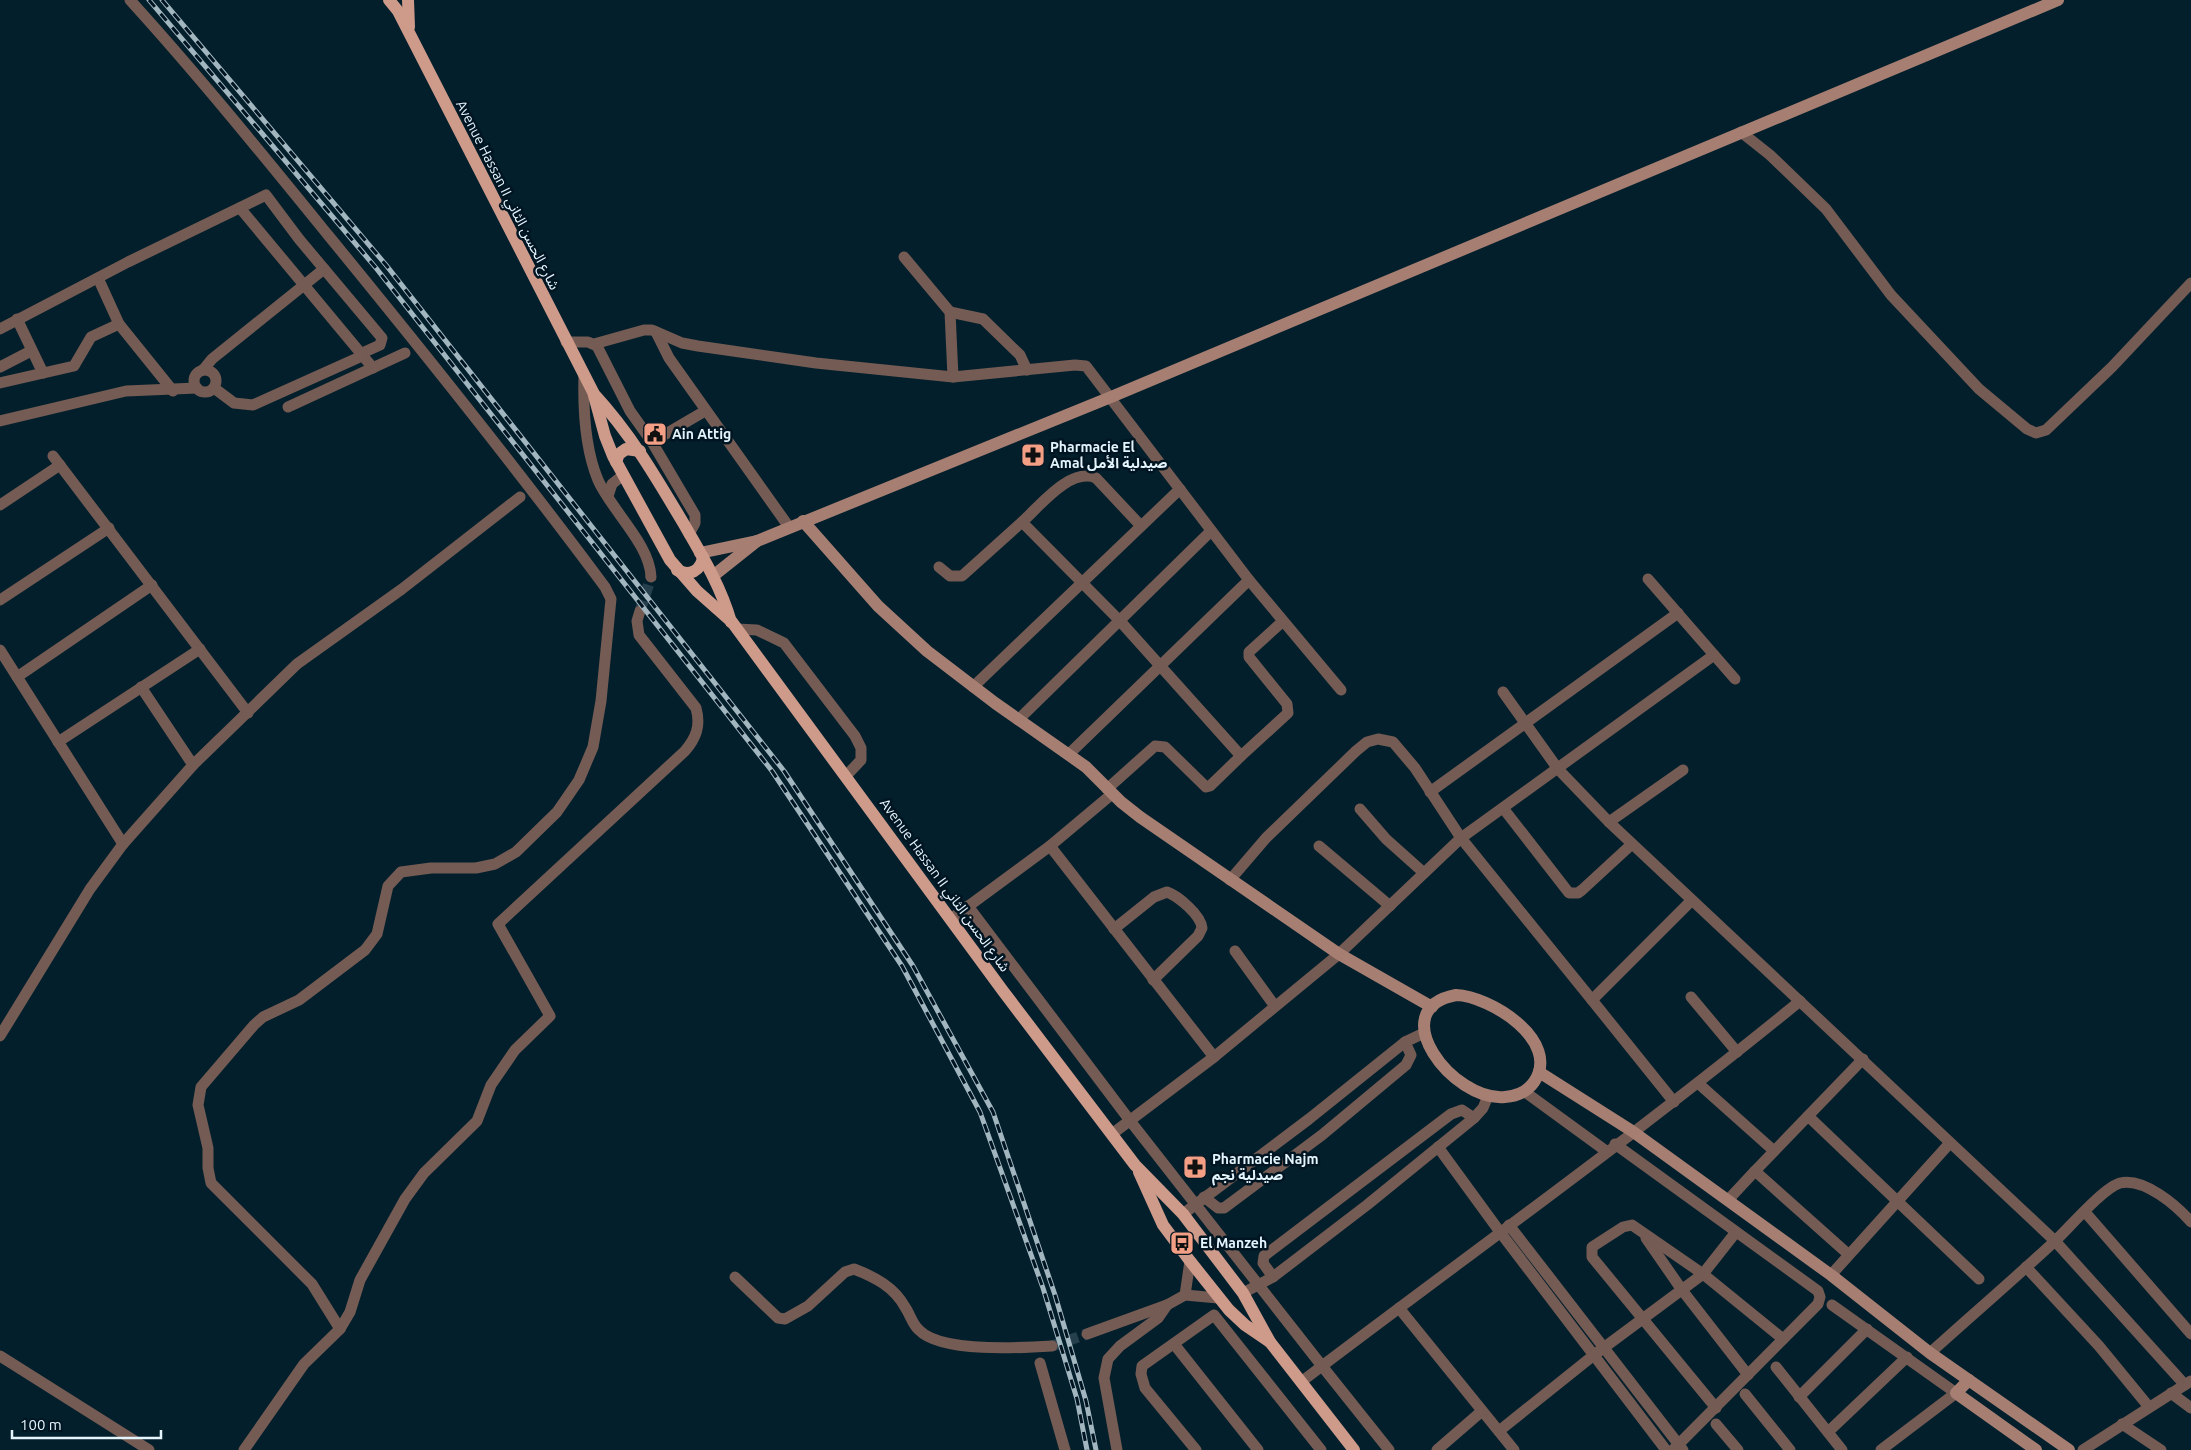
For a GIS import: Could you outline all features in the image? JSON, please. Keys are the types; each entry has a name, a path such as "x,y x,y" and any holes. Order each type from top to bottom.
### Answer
{"main road":[{"name":"Avenue Hassan II شارع الحسن الثاني","path":"389,0 398,6 410,34 593,392 605,436 622,476 677,570 734,626 1112,1134 1136,1165 1182,1214 1243,1293 1270,1342 1354,1450"},
{"path":"408,0 410,34"},
{"name":"Avenue Hassan II شارع الحسن الثاني","path":"593,392 616,417 640,451 713,576 734,626"},
{"path":"616,462 619,454 626,449 640,451"},
{"path":"677,570 691,573 701,565 701,555"},
{"name":"Avenue Hassan II شارع الحسن الثاني","path":"1136,1165 1164,1226 1190,1262 1218,1298 1245,1325 1270,1342"},
{"path":"1164,1226 1172,1216 1182,1214"},
{"path":"1218,1298 1233,1300 1243,1293"}],"street":[{"path":"130,0 264,155 429,358 534,490 605,587 611,599 601,700 593,747 579,780 557,812 516,852 495,864 476,868 431,868 401,872 388,886 377,934 365,950 305,996 263,1017 201,1087 198,1105 208,1148 208,1168 211,1183 312,1284 340,1329"},
{"path":"701,555 757,541 1111,397 2058,0"},
{"path":"1741,132 1770,155 1826,209 1891,295 1979,389 2005,413 2032,432 2041,433 2046,430 2112,367 2191,283"},
{"path":"0,329 266,195 324,269 382,338 380,345 361,355 253,405 234,403 214,388"},
{"path":"240,208 373,368"},
{"path":"904,257 950,312 954,377"},
{"path":"197,388 195,377 212,359 324,269"},
{"path":"98,278 119,324 173,391"},
{"path":"950,312 983,319 1020,354 1027,370"},
{"path":"18,319 31,351 43,373"},
{"path":"0,383 74,366 91,337 119,324"},
{"path":"566,342 594,344 639,331 656,332 682,343 698,346 816,362 954,377 1076,365 1086,366 1249,580 1340,690"},
{"path":"656,332 669,358 789,527"},
{"path":"594,344 630,411 652,442 695,514 695,523 689,534"},
{"path":"0,367 31,351"},
{"path":"288,407 405,353"},
{"path":"203,370 211,371 216,377 214,388"},
{"path":"584,375 584,408 593,464 599,482 648,560 651,577"},
{"path":"0,421 126,391 173,391 197,388 204,392 214,388"},
{"path":"652,442 706,410"},
{"path":"0,505 56,461 109,528 248,713"},
{"path":"608,496 612,484 622,476"},
{"path":"938,567 950,576 962,576 1068,481 1081,476 1096,478 1141,526"},
{"path":"973,687 1180,489"},
{"path":"0,1036 90,889 123,844 193,765 312,652 402,589 520,497"},
{"path":"803,521 878,606 934,656 1018,720 1069,754 1092,772 1109,791 1140,817 1339,954 1432,1007"},
{"path":"1022,522 1120,621 1240,756"},
{"path":"0,600 109,528"},
{"path":"1018,720 1211,531"},
{"path":"713,576 757,541"},
{"path":"1648,579 1736,679"},
{"path":"1069,754 1249,580"},
{"path":"18,677 152,585"},
{"path":"244,1450 304,1364 340,1329 350,1312 360,1280 405,1199 424,1173 477,1121 491,1085 514,1050 550,1016 498,924 685,751 697,732 699,719 696,708 639,635 637,620 640,611"},
{"path":"1430,792 1678,613"},
{"path":"951,919 1050,846 1155,746 1165,747 1206,787 1210,786 1288,713 1288,704 1249,657 1249,652 1282,622"},
{"path":"734,626 757,630 784,644 855,736 861,748 861,760 846,776"},
{"path":"58,742 200,649"},
{"path":"0,650 123,844"},
{"path":"1112,1134 1131,1122 1214,1057 1274,1005 1339,954 1461,838 1714,655"},
{"path":"141,687 193,765"},
{"path":"1503,692 1558,769 1609,822 1863,1059 1948,1144 2055,1241 2188,1383 2083,1450"},
{"path":"1230,880 1266,838 1367,742 1378,739 1393,742 1461,838 1674,1102"},
{"path":"1609,822 1683,770"},
{"path":"1503,808 1569,893 1578,893 1582,890 1632,844"},
{"path":"1360,809 1386,839 1424,873"},
{"path":"1050,846 1214,1057"},
{"path":"1319,846 1390,906"},
{"path":"1114,929 1154,897 1167,892 1174,895 1199,918 1202,928 1198,936 1153,980"},
{"path":"1592,1000 1692,901"},
{"path":"968,906 1131,1122 1200,1201 1258,1286 1389,1450"},
{"path":"1235,951 1274,1005"},
{"path":"1463,995 1502,1009 1528,1033 1538,1052 1539,1072 1533,1084 1524,1092 1512,1096 1488,1096 1472,1091 1447,1072 1428,1046 1424,1033 1426,1019 1432,1007 1449,996 1463,995"},
{"path":"1691,997 1737,1052"},
{"path":"1301,1382 1632,1131 1699,1084 1800,1001"},
{"path":"1182,1214 1309,1118 1405,1042 1424,1033"},
{"path":"1200,1201 1218,1208 1224,1208 1322,1135 1406,1065 1411,1055 1405,1042"},
{"path":"1728,1200 1773,1150 1863,1059"},
{"path":"1539,1072 1632,1131 1831,1275 1930,1353 2070,1450"},
{"path":"1699,1084 1773,1150"},
{"path":"1438,1147 1604,1348 1678,1448 1818,1304 1820,1297 1818,1291 1736,1232 1524,1092"},
{"path":"1243,1293 1273,1277 1368,1205 1474,1118 1483,1108 1488,1096"},
{"path":"1273,1277 1263,1263 1264,1256 1457,1110 1466,1111 1474,1118"},
{"path":"1808,1116 1978,1279"},
{"path":"1309,1118 1322,1135"},
{"path":"1831,1275 1948,1144"},
{"path":"1755,1170 1848,1254"},
{"path":"1930,1353 2055,1241 2104,1193 2120,1183 2136,1185 2162,1195 2191,1222"},
{"path":"1355,1189 1368,1205"},
{"path":"2085,1212 2191,1334"},
{"path":"1716,1408 1642,1320 1592,1256 1592,1247 1623,1227 1632,1226 1703,1274 1784,1339"},
{"path":"1504,1228 1594,1355 1666,1450"},
{"path":"1642,1232 1682,1290 1748,1375"},
{"path":"1499,1431 1594,1355 1703,1274 1736,1232"},
{"path":"1185,1295 1190,1262"},
{"path":"2026,1267 2099,1346 2148,1407"},
{"path":"735,1277 778,1318 785,1319 808,1306 845,1272 854,1269 877,1279 892,1290 904,1305 916,1327 924,1335 936,1341 1007,1349 1052,1346"},
{"path":"1087,1334 1167,1305 1185,1295 1218,1298"},
{"path":"1117,1450 1104,1378 1108,1359 1120,1346 1158,1318 1167,1305"},
{"path":"1832,1305 2036,1450"},
{"path":"1399,1308 1514,1450"},
{"path":"1196,1450 1145,1388 1141,1380 1142,1366 1214,1315 1321,1450"},
{"path":"1799,1397 1866,1329"},
{"path":"1174,1344 1258,1450"},
{"path":"0,1356 149,1450"},
{"path":"1828,1432 1907,1358"},
{"path":"1040,1363 1065,1450"},
{"path":"1776,1367 1842,1450"},
{"path":"1881,1450 1956,1393 1969,1380"},
{"path":"2171,1393 2191,1408"},
{"path":"1745,1394 1790,1450"},
{"path":"1437,1450 1482,1410"},
{"path":"1716,1424 1738,1450"},
{"path":"2122,1424 2161,1450"}],"tunnel":[{"path":"640,611 651,577"},
{"path":"1052,1346 1087,1334"}],"railway":[{"path":"149,0 376,268 772,771 902,966 980,1112 1043,1288 1077,1399 1087,1450"},
{"path":"162,0 386,265 784,771 913,966 993,1112 1055,1295 1086,1401 1096,1450"}],"place":[{"name":"Ain Attig","path":"655,434"},
{"name":"Pharmacie El Amal صيدلية الأمل","path":"1033,455"},
{"name":"Pharmacie Najm صيدلية نجم","path":"1195,1167"},
{"name":"El Manzeh","path":"1182,1243"}]}
